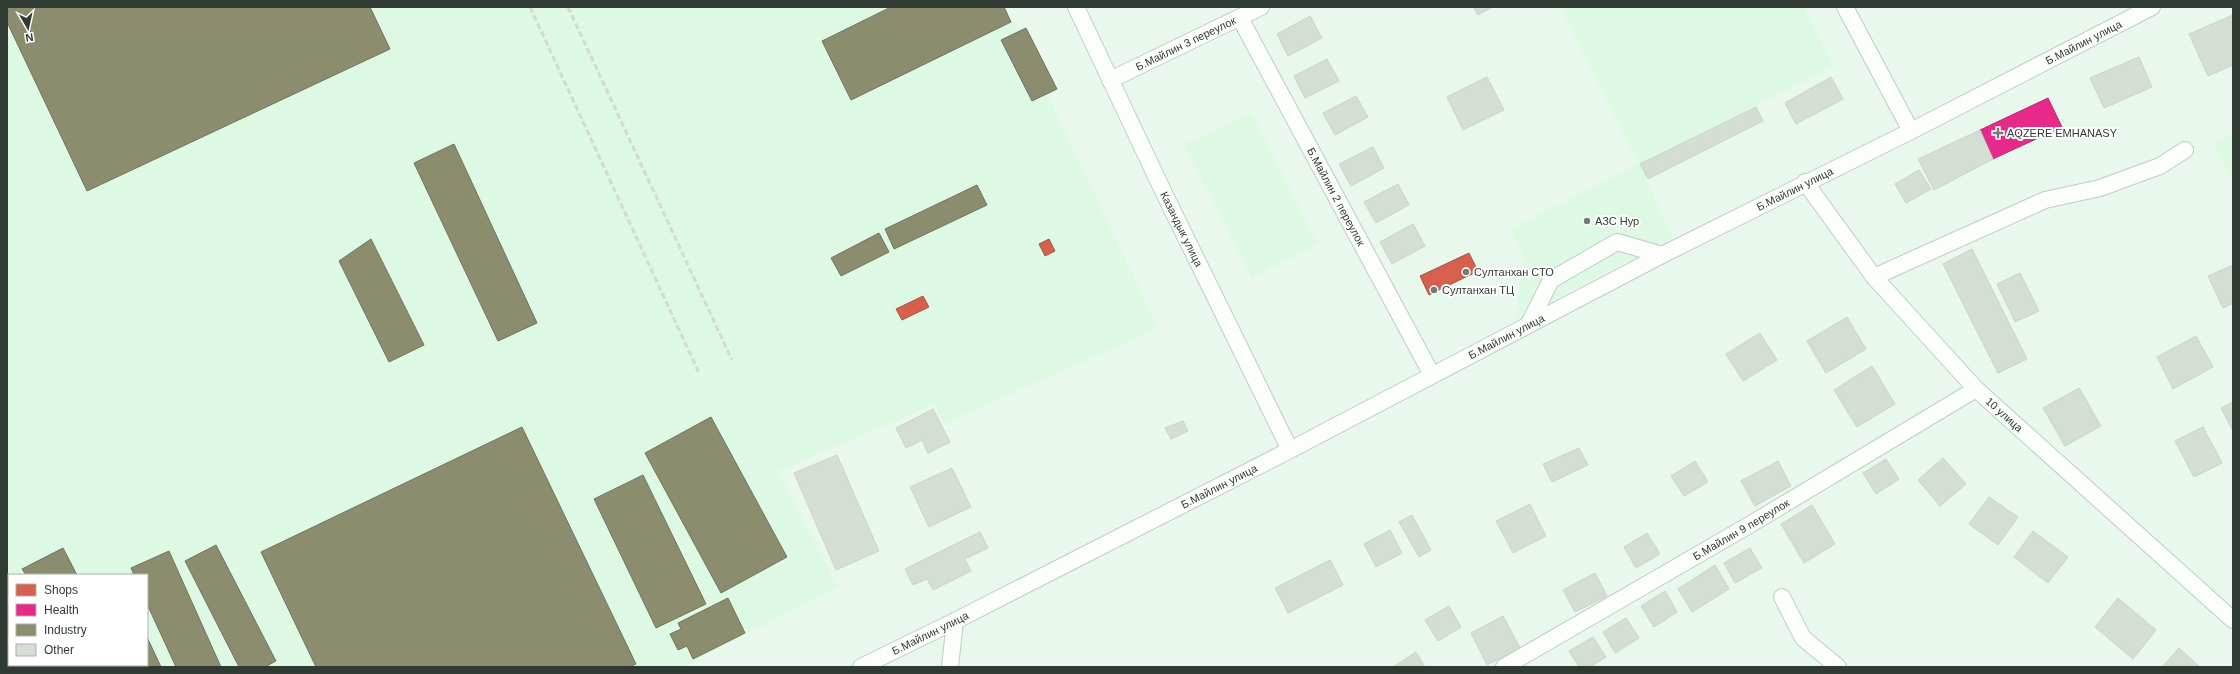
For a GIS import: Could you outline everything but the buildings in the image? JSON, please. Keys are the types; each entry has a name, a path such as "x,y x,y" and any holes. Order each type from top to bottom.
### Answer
{"street":[{"name":"Казандык улица","path":"1076,7 1290,450"},
{"name":"Б.Майлин 3 переулок","path":"1110,80 1261,7"},
{"path":"1845,7 1911,131"},
{"name":"Б.Майлин улица","path":"861,667 955,621 1290,450 1662,255 1805,182 1911,131 2152,7"},
{"name":"Б.Майлин 2 переулок","path":"1240,18 1432,375"},
{"path":"1874,276 2045,200 2071,193 2100,188 2160,166 2185,150"},
{"name":"10 улица","path":"1805,182 1874,276 1976,389 2233,620"},
{"path":"1529,324 1552,280 1618,242 1662,255"},
{"name":"Б.Майлин 9 переулок","path":"1504,667 1751,524 1976,389"},
{"path":"1782,597 1804,638 1838,667"},
{"path":"950,667 955,621"}],"shaded area":[{"path":"7,7 1006,7 1158,328 944,424 935,404 779,471 838,587 682,667 7,667"},
{"path":"1560,7 1804,7 1834,67 1639,164"},
{"path":"1251,112 1318,244 1252,278 1184,145"},
{"path":"2233,134 2233,181 2214,144"},
{"path":"1639,164 1673,238 1516,319 1524,257 1510,229"}],"railway":[{"path":"530,7 699,373"},
{"path":"568,7 732,360"}],"place":[{"name":"AQZERE EMHANASY","path":"1998,133"},
{"name":"АЗС Нур","path":"1587,221"},
{"name":"Султанхан СТО","path":"1466,272"},
{"name":"Султанхан ТЦ","path":"1434,290"}]}
